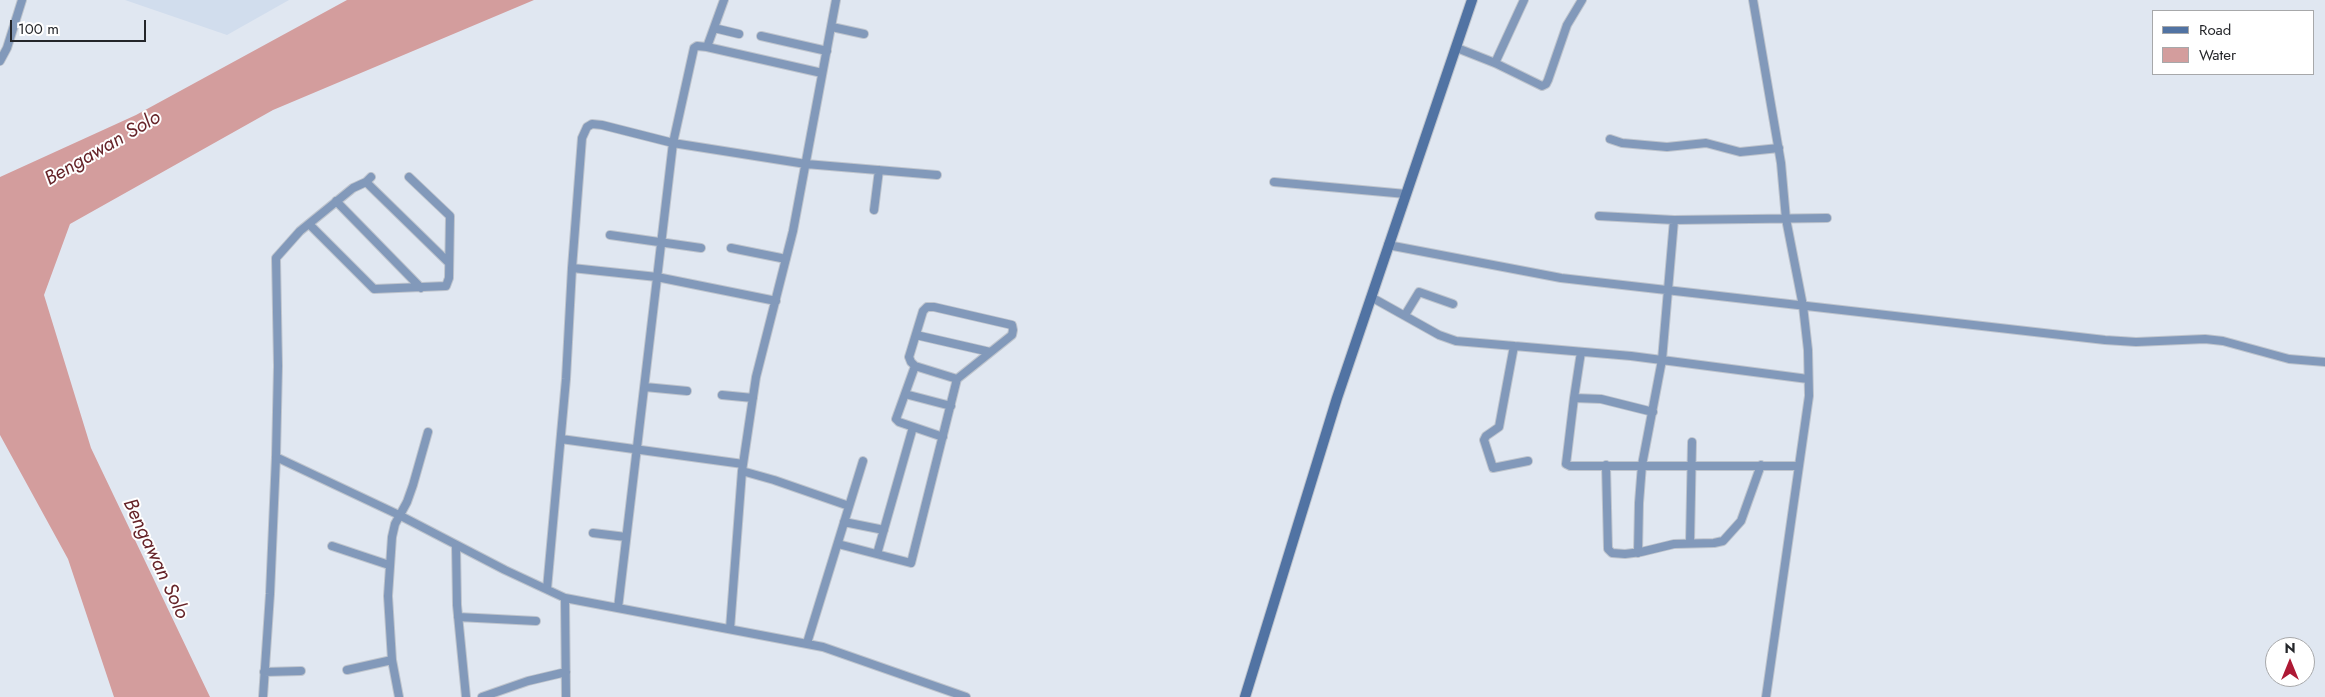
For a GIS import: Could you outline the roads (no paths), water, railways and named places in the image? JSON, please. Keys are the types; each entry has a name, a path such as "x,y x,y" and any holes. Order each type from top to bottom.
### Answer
{"street":[{"path":"0,61 7,48 22,0"},
{"path":"707,48 724,0"},
{"path":"730,629 742,468 752,398 764,336 776,300 786,259 806,164 836,0"},
{"path":"1245,697 1305,498 1388,245 1472,0"},
{"path":"1495,63 1524,0"},
{"path":"1457,48 1495,63 1538,86 1546,84 1567,25 1582,0"},
{"path":"1753,0 1779,148 1786,219 1803,306 1808,350 1808,407 1766,697"},
{"path":"832,26 864,34"},
{"path":"714,28 739,34"},
{"path":"761,36 827,51"},
{"path":"618,608 673,143 694,48 697,46 822,73"},
{"path":"548,589 561,439 582,138 587,127 592,124 602,125 673,143 806,164 937,175"},
{"path":"1610,139 1622,143 1667,147 1706,143 1740,152 1779,148"},
{"path":"874,210 879,170"},
{"path":"309,224 374,288 446,286 448,283 450,216 409,177"},
{"path":"263,697 276,457 278,366 275,264 280,251 300,231 336,201 369,179 449,263"},
{"path":"1274,182 1406,194"},
{"path":"336,201 421,288"},
{"path":"1599,216 1674,220 1827,218"},
{"path":"1638,553 1642,465 1662,360 1674,220"},
{"path":"610,235 701,248"},
{"path":"1388,245 1561,278 2112,341 2136,342 2205,338 2289,359 2325,362"},
{"path":"731,248 786,259"},
{"path":"572,268 657,277 776,300"},
{"path":"1405,314 1418,292 1454,304"},
{"path":"1371,297 1448,339 1662,360 1808,379"},
{"path":"838,544 911,563 957,379 1012,334 1014,330 1012,326 934,306 927,307 923,311 909,357 915,366 957,379"},
{"path":"916,335 990,352"},
{"path":"1514,346 1499,428 1486,436 1484,440 1493,468 1528,461"},
{"path":"1582,352 1566,464 1570,466 1692,464 1800,466"},
{"path":"915,366 896,419 899,422 943,437"},
{"path":"645,387 686,391"},
{"path":"905,394 950,406"},
{"path":"722,395 752,398"},
{"path":"1574,398 1601,399 1653,412"},
{"path":"877,554 913,427"},
{"path":"399,697 392,660 388,596 392,533 413,486 428,432"},
{"path":"561,439 742,468 849,506"},
{"path":"1690,542 1692,442"},
{"path":"276,457 399,515 565,598 807,643 839,651 966,697"},
{"path":"807,643 863,461"},
{"path":"1606,465 1608,549 1610,552 1617,554 1638,553 1669,544 1690,542 1718,543 1733,532 1747,506 1761,466"},
{"path":"844,522 884,530"},
{"path":"594,533 626,536"},
{"path":"456,545 458,617 466,697"},
{"path":"332,546 389,565"},
{"path":"565,598 566,697"},
{"path":"458,617 536,621"},
{"path":"347,670 392,660"},
{"path":"264,672 301,671"},
{"path":"482,697 528,681 566,672"}],"water":[{"name":"Bengawan Solo","path":"347,0 534,0 273,110 70,224 44,295 91,448 210,697 114,697 68,559 0,435 0,177 136,115"}]}
